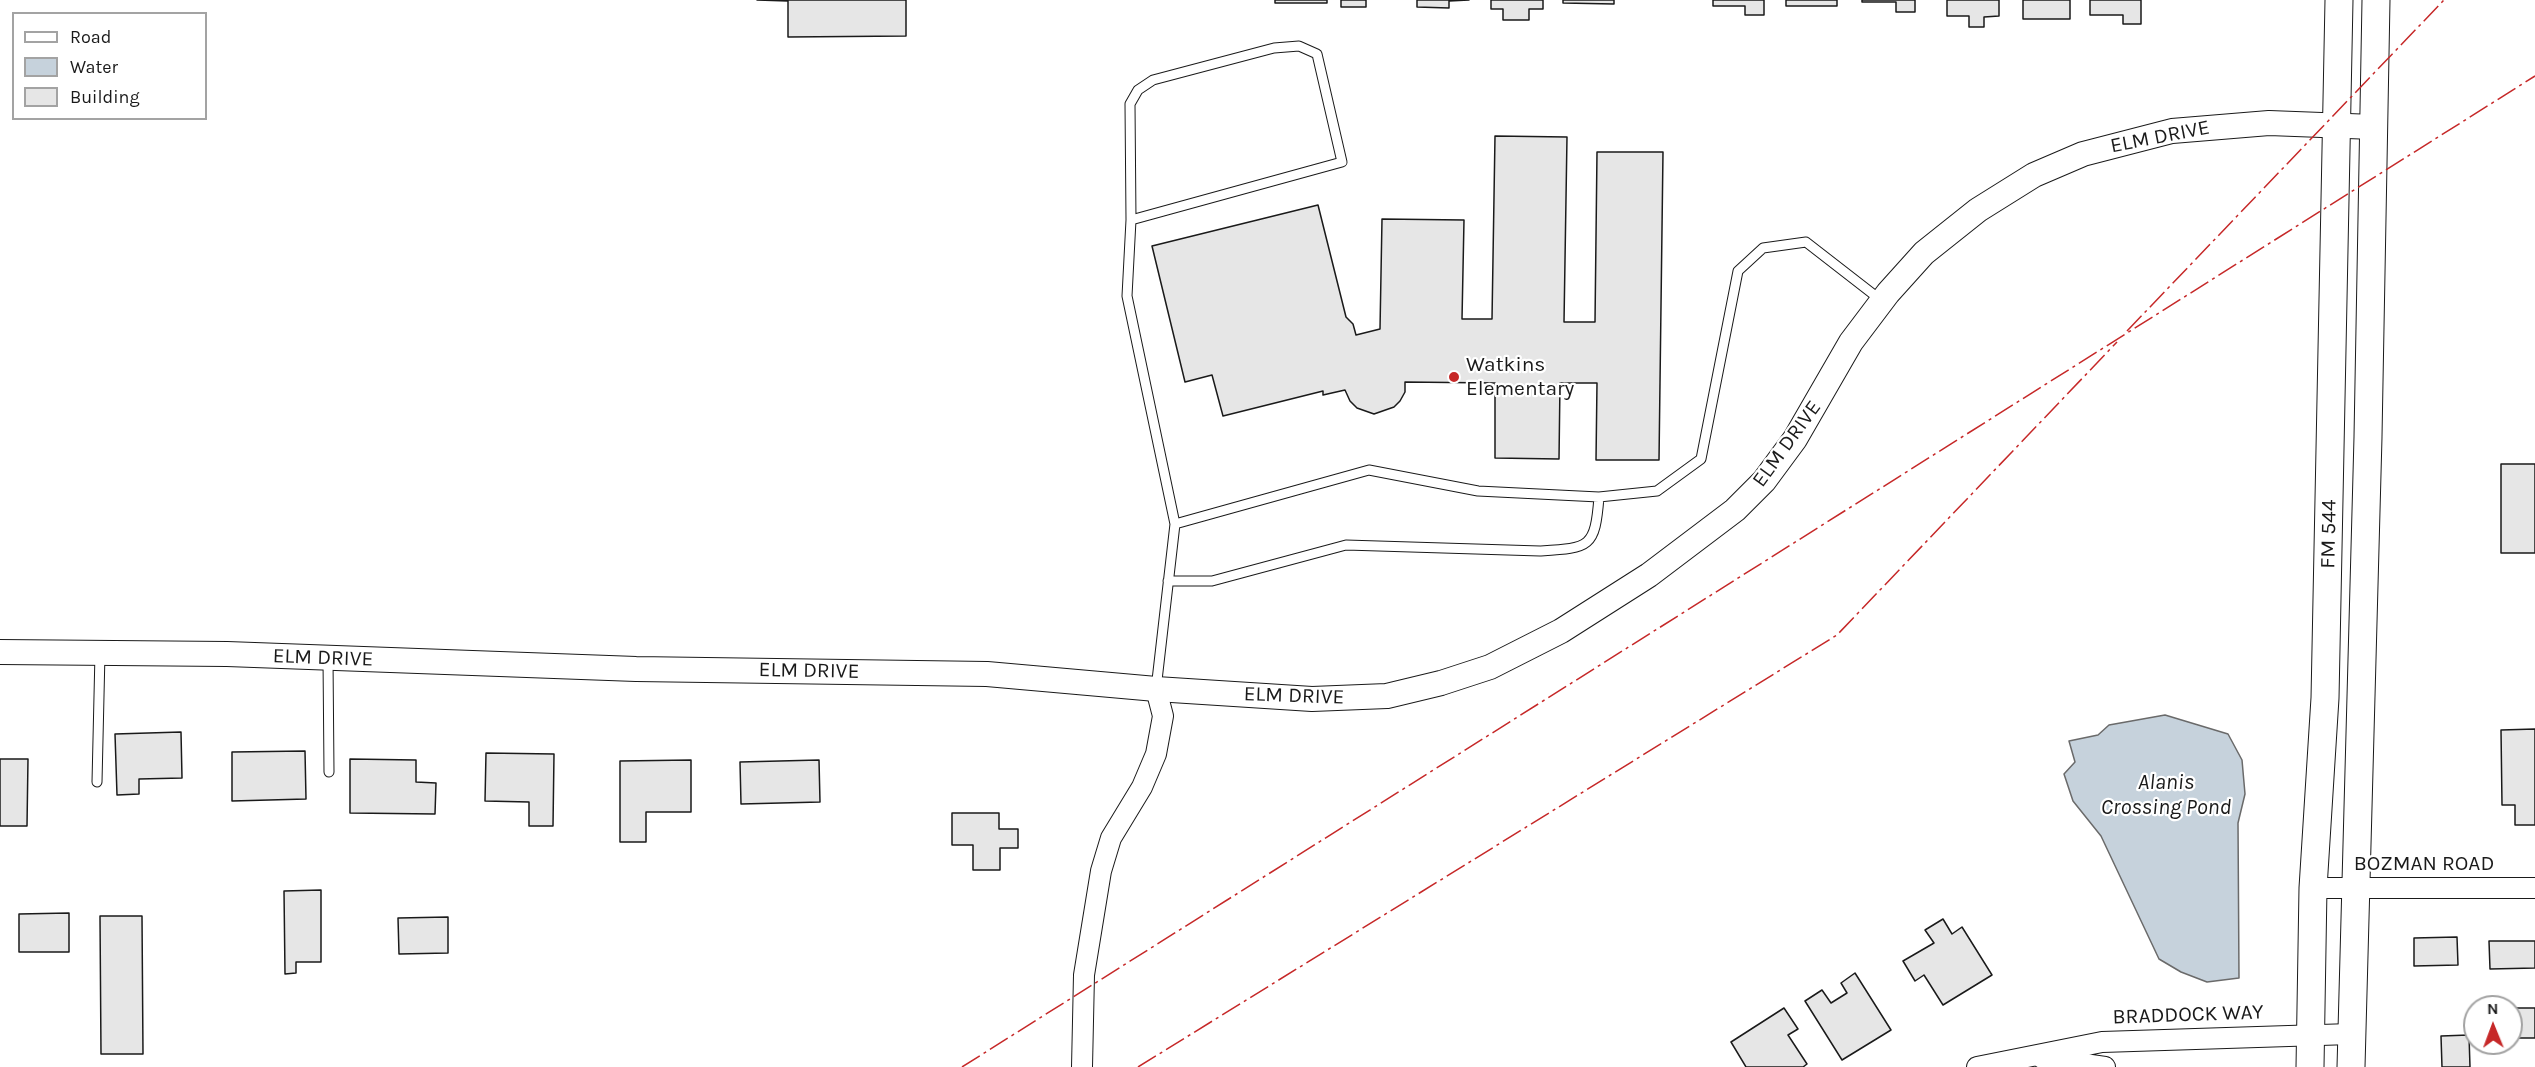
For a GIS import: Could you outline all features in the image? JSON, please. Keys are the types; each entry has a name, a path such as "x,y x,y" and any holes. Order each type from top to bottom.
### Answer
{"main road":[{"name":"FM 544","path":"2310,1067 2313,888 2325,698 2339,0"},
{"name":"FM 544","path":"2351,1067 2357,888 2376,0"}],"street":[{"name":"ELM DRIVE","path":"0,652 227,654 636,669 987,674 1156,689 1312,699 1387,696 1441,683 1490,667 1561,631 1648,575 1735,510 1764,481 1795,439 1851,342 1882,301 1924,254 1978,210 2034,175 2083,154 2172,131 2219,125 2269,123 2374,127"},
{"path":"1082,1067 1084,975 1101,871 1111,837 1142,787 1156,754 1163,716 1156,689"},
{"name":"BOZMAN ROAD","path":"2313,888 2535,888"},
{"name":"BRADDOCK WAY","path":"1977,1067 2027,1061 2102,1042 2351,1034"},
{"name":"BRADDOCK WAY","path":"2027,1061 2104,1067"}],"lane":[{"path":"1131,220 1342,162 1317,54 1299,46 1274,48 1153,80 1138,90 1130,104 1131,220 1127,296 1175,524 1156,689"},
{"path":"1175,524 1369,470 1478,490 1599,497 1657,491 1701,459 1738,271 1762,248 1806,242 1882,301"},
{"path":"1168,581 1212,581 1346,545 1540,551 1568,549 1586,544 1595,533 1599,497"},
{"path":"97,782 100,653"},
{"path":"328,659 329,772"}],"water":[{"name":"Alanis Crossing Pond","path":"2165,715 2228,734 2242,760 2245,794 2238,823 2239,978 2207,982 2181,972 2159,959 2101,836 2073,801 2064,774 2075,762 2069,741 2098,735 2109,725"}],"building":[{"path":"757,0 906,0 906,36 788,37 788,1"},
{"path":"1275,0 1327,0 1327,3 1275,3"},
{"path":"1341,0 1366,0 1366,7 1341,7"},
{"path":"1417,0 1469,0 1449,1 1449,8 1417,7"},
{"path":"1491,0 1543,0 1543,9 1529,9 1529,20 1503,20 1503,9 1491,9"},
{"path":"1563,0 1614,0 1614,4 1563,3"},
{"path":"1713,0 1764,0 1764,15 1745,15 1745,6 1713,6"},
{"path":"1786,0 1837,0 1837,6 1786,6"},
{"path":"1862,0 1915,0 1915,12 1896,12 1896,2 1862,2"},
{"path":"1947,0 1999,0 1999,16 1984,17 1984,27 1969,27 1969,16 1947,16"},
{"path":"2023,0 2070,0 2070,19 2023,19"},
{"path":"2090,0 2141,0 2141,24 2123,24 2123,15 2090,15"},
{"path":"1495,136 1567,137 1564,322 1595,322 1597,152 1663,152 1659,460 1596,460 1597,383 1560,383 1559,459 1495,458 1495,383 1405,382 1405,392 1400,401 1394,407 1374,414 1357,408 1350,401 1345,390 1323,395 1323,391 1223,416 1212,375 1185,382 1152,246 1318,205 1346,317 1353,324 1356,335 1380,329 1382,219 1464,220 1462,319 1492,319"},
{"path":"2501,464 2535,464 2535,553 2501,553"},
{"path":"2535,729 2535,825 2515,825 2515,805 2502,805 2501,730"},
{"path":"181,732 182,778 139,779 139,794 117,795 115,734"},
{"path":"305,751 306,799 232,801 232,752"},
{"path":"486,753 554,754 553,826 529,826 529,802 485,801"},
{"path":"0,759 28,759 27,826 0,826"},
{"path":"350,759 416,760 416,782 436,783 435,814 350,813"},
{"path":"691,760 691,812 646,812 646,842 620,842 620,761"},
{"path":"819,760 820,802 741,804 740,762"},
{"path":"952,813 999,813 999,829 1018,829 1018,848 1000,848 1000,870 973,870 973,845 952,845"},
{"path":"321,890 321,962 296,962 296,973 285,974 284,891"},
{"path":"69,913 69,952 19,952 19,914"},
{"path":"100,916 142,916 143,1054 101,1054"},
{"path":"448,917 448,953 399,954 398,918"},
{"path":"1943,919 1952,934 1962,927 1992,975 1943,1005 1924,975 1915,981 1903,961 1934,943 1925,930"},
{"path":"2457,937 2458,965 2414,966 2414,938"},
{"path":"2489,941 2535,941 2535,968 2490,969"},
{"path":"1855,973 1891,1030 1842,1060 1805,1001 1822,990 1831,1003 1847,993 1841,983"},
{"path":"1784,1008 1798,1029 1788,1035 1807,1064 1803,1067 1746,1067 1731,1042"},
{"path":"2523,1008 2535,1008 2535,1038 2523,1038"},
{"path":"2463,1035 2463,1055 2470,1055 2470,1067 2442,1067 2441,1036"}],"power":[{"path":"2127,331 2444,0"},
{"path":"962,1067 2535,76"},
{"path":"1138,1067 1837,635 2117,342"}],"place":[{"name":"Watkins Elementary","path":"1454,377"}]}
